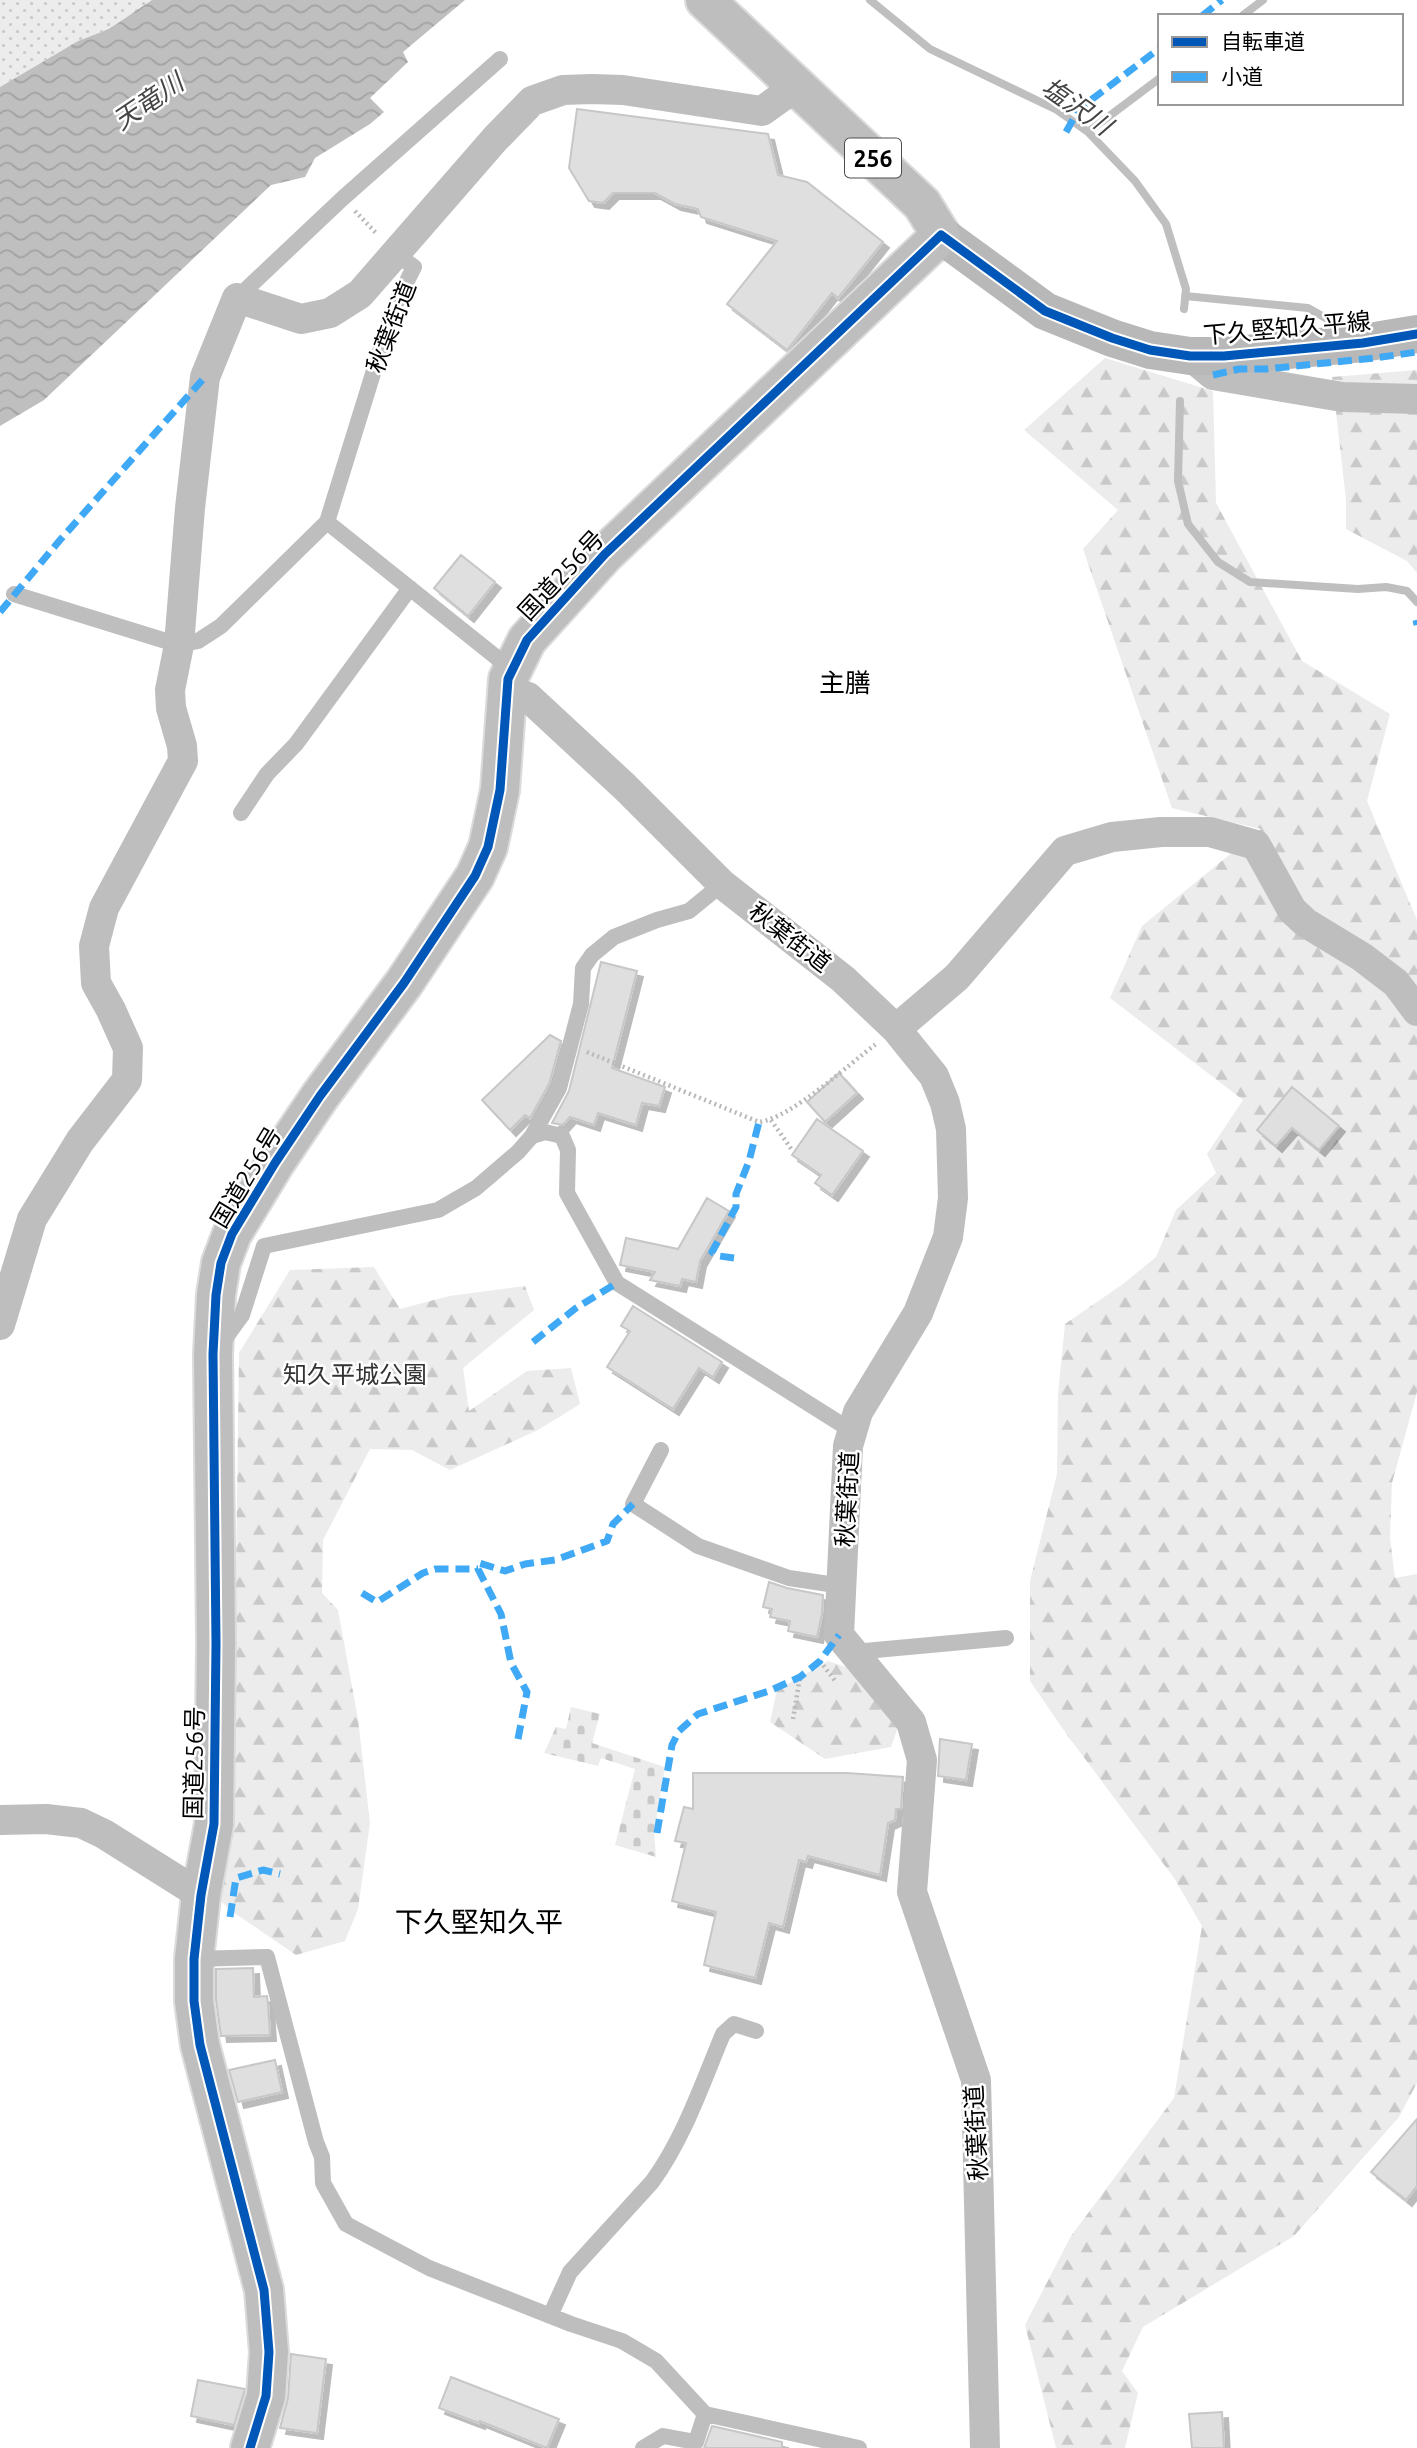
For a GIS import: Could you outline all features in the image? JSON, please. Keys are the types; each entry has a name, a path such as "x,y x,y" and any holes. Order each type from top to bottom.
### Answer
{"highway":[{"name":"256","path":"705,0 922,204 940,235"},
{"name":"国道256号","path":"253,2446 266,2396 268,2374 264,2290 200,2045 194,2001 194,1959 201,1895 214,1824 213,1354 216,1295 221,1263 232,1234 275,1163 320,1096 404,983 475,876 488,847 500,790 509,680 527,640 605,554 940,235"}],"main road":[{"name":"下久堅知久平線","path":"940,235 1045,311 1150,350 1190,356 1224,356 1363,343 1417,334"}],"street":[{"name":"秋葉街道","path":"396,254 495,139 532,102 564,90 623,90 762,111 797,86"},
{"path":"0,1325 32,1219 80,1141 127,1080 128,1048 96,983 94,946 104,908 183,761 182,746 171,708 170,690 179,645 190,508 205,377 237,298 301,319 330,313 360,294 396,254"},
{"path":"1190,356 1213,375 1342,397 1417,399"},
{"name":"秋葉街道","path":"509,680 625,787 722,884 844,979 896,1029 934,1076 944,1103 951,1129 953,1198 948,1237 918,1313 858,1412 852,1430 848,1446 839,1634 911,1722 922,1760 912,1892 976,2080 985,2448"},
{"path":"896,1029 957,977 1065,851 1112,837 1161,832 1210,832 1256,845 1293,909 1306,923 1362,957 1396,983 1417,1011"},
{"path":"0,1820 46,1819 81,1823 104,1834 201,1895"}],"lane":[{"path":"237,298 343,198 500,59"},
{"name":"秋葉街道","path":"396,254 414,267 393,309 327,522 410,588 509,680"},
{"path":"15,594 179,645 198,641 221,626 327,522"},
{"path":"241,813 267,774 296,744 410,588"},
{"path":"213,1354 242,1314 264,1246 438,1210 476,1188 518,1152 532,1136 559,1088 580,1004 583,968 592,955 614,937 689,911 722,884"},
{"path":"532,1136 545,1132 562,1136 568,1150 567,1193 617,1283 852,1430"},
{"path":"661,1450 633,1504 698,1546 789,1578 842,1586"},
{"path":"854,1652 1006,1638"},
{"path":"194,1959 267,1957 322,2157 324,2183 346,2224 429,2268 622,2341 656,2361 705,2414 859,2448"},
{"path":"550,2316 570,2272 663,2167 676,2144 723,2034 734,2024 756,2031"},
{"path":"643,2448 663,2436 696,2442 705,2414"}],"path":[{"path":"343,198 396,254"},
{"path":"571,1046 759,1122 771,1120 799,1103 896,1029"},
{"path":"771,1120 792,1150"},
{"path":"820,1661 836,1682"},
{"path":"793,1719 800,1677"}],"green space":[{"path":"0,0 152,0 109,29 78,41 0,87"},
{"path":"1105,358 1213,391 1216,503 1302,661 1390,714 1367,801 1417,920 1417,1392 1392,1483 1390,1538 1395,1578 1417,1574 1417,2083 1399,2117 1294,2236 1143,2327 1122,2371 1138,2393 1125,2448 1056,2448 1025,2325 1071,2236 1174,2098 1202,1926 1174,1878 1030,1681 1030,1581 1057,1474 1058,1395 1065,1324 1123,1284 1156,1257 1176,1210 1216,1173 1207,1154 1243,1100 1110,998 1142,926 1261,829 1172,808 1083,549 1118,510 1024,430"},
{"path":"1417,370 1417,573 1407,561 1346,529 1346,500 1332,377"},
{"name":"知久平城公園","path":"374,1267 400,1309 449,1296 525,1286 534,1310 463,1368 469,1411 527,1371 571,1368 580,1404 538,1430 450,1470 412,1450 370,1449 323,1540 322,1593 338,1610 358,1719 370,1823 358,1909 345,1941 296,1955 230,1910 217,1897 235,1639 239,1353 290,1270"},
{"path":"828,1661 858,1671 899,1724 891,1747 825,1759 770,1722 777,1690"},
{"path":"571,1707 600,1714 592,1743 665,1767 654,1832 656,1857 615,1845 635,1769 601,1758 598,1766 544,1753 556,1727 566,1729"}],"water":[{"name":"天竜川","path":"152,0 465,0 403,52 408,62 370,98 384,112 370,124 315,158 305,177 271,185 44,400 0,426 0,87 78,41 109,29"}],"building":[{"path":"577,109 768,134 778,175 807,182 883,242 838,298 832,293 787,350 727,304 777,241 701,217 698,209 675,204 655,193 613,193 603,203 589,201 569,168"},
{"path":"461,555 495,582 468,616 434,588"},
{"path":"601,962 637,971 612,1068 665,1087 659,1106 642,1103 636,1125 598,1113 594,1125 570,1117 563,1125 552,1123 569,1091"},
{"path":"550,1035 561,1041 549,1084 530,1118 525,1115 510,1130 482,1100"},
{"path":"839,1073 857,1093 825,1122 807,1102"},
{"path":"1292,1087 1339,1126 1319,1150 1292,1128 1276,1146 1257,1130"},
{"path":"817,1119 863,1151 832,1195 815,1183 821,1175 792,1155"},
{"path":"707,1198 729,1211 700,1261 696,1282 682,1279 680,1286 650,1280 655,1272 620,1265 626,1238 678,1249"},
{"path":"633,1306 722,1362 713,1377 699,1368 673,1409 607,1367 630,1331 621,1326"},
{"path":"769,1582 823,1595 817,1637 788,1631 790,1621 770,1617 772,1609 763,1607"},
{"path":"940,1739 972,1744 966,1780 938,1776"},
{"path":"693,1773 847,1773 903,1777 901,1809 896,1809 895,1820 888,1823 880,1875 808,1856 806,1862 799,1860 783,1927 769,1923 755,1978 704,1965 716,1912 672,1901 686,1843 675,1841 684,1807 693,1809"},
{"path":"253,1968 254,1997 267,1996 270,2035 221,2036 216,2000 216,1969"},
{"path":"275,2060 282,2092 238,2102 229,2070"},
{"path":"1417,2119 1417,2186 1406,2200 1371,2172"},
{"path":"291,2354 326,2359 317,2433 280,2428 288,2398"},
{"path":"451,2377 559,2419 547,2448 439,2408"},
{"path":"198,2380 245,2389 234,2425 191,2416"},
{"path":"1222,2412 1224,2448 1192,2448 1189,2414"},
{"path":"712,2426 782,2442 782,2448 704,2448"}],"waterway":[{"name":"塩沢川","path":"870,0 930,49 1057,110 1088,132 1135,181 1166,224 1186,289 1184,309"},
{"path":"1245,14 1263,0"},
{"path":"1088,132 1158,80"},
{"path":"1185,296 1308,308 1338,325"},
{"name":"塩沢川","path":"1180,401 1178,481 1188,524 1218,562 1250,582 1358,589 1386,587 1407,591 1417,602"}],"marked path":[{"path":"1204,14 1222,0"},
{"path":"1066,132 1079,109 1158,50"},
{"path":"1213,375 1239,369 1266,369 1417,352"},
{"path":"0,612 60,540 205,377"},
{"path":"1416,620 1417,625"},
{"path":"734,1258 712,1252 736,1207 736,1194 749,1161 759,1122"},
{"path":"533,1342 576,1308 617,1283"},
{"path":"518,1739 527,1692 511,1663 501,1614 478,1569 479,1563 505,1571 525,1564 555,1560 607,1541 613,1524 633,1504"},
{"path":"362,1593 377,1602 423,1573 435,1569 478,1569"},
{"path":"657,1833 672,1745 679,1731 698,1714 769,1691 800,1677 820,1661 839,1635"},
{"path":"230,1917 236,1878 263,1870 280,1874"}],"cycle path":[{"path":"250,2448 266,2396 269,2352 264,2290 200,2045 194,2001 194,1959 201,1895 214,1824 216,1643 213,1354 216,1295 221,1263 232,1234 275,1163 320,1096 404,983 475,876 488,847 500,790 508,679 527,640 605,554 941,235 1045,311 1150,350 1190,356 1224,356 1363,343 1417,334"}],"district":[{"name":"主膳","path":"845,682"},
{"name":"下久堅知久平","path":"479,1921"}]}
